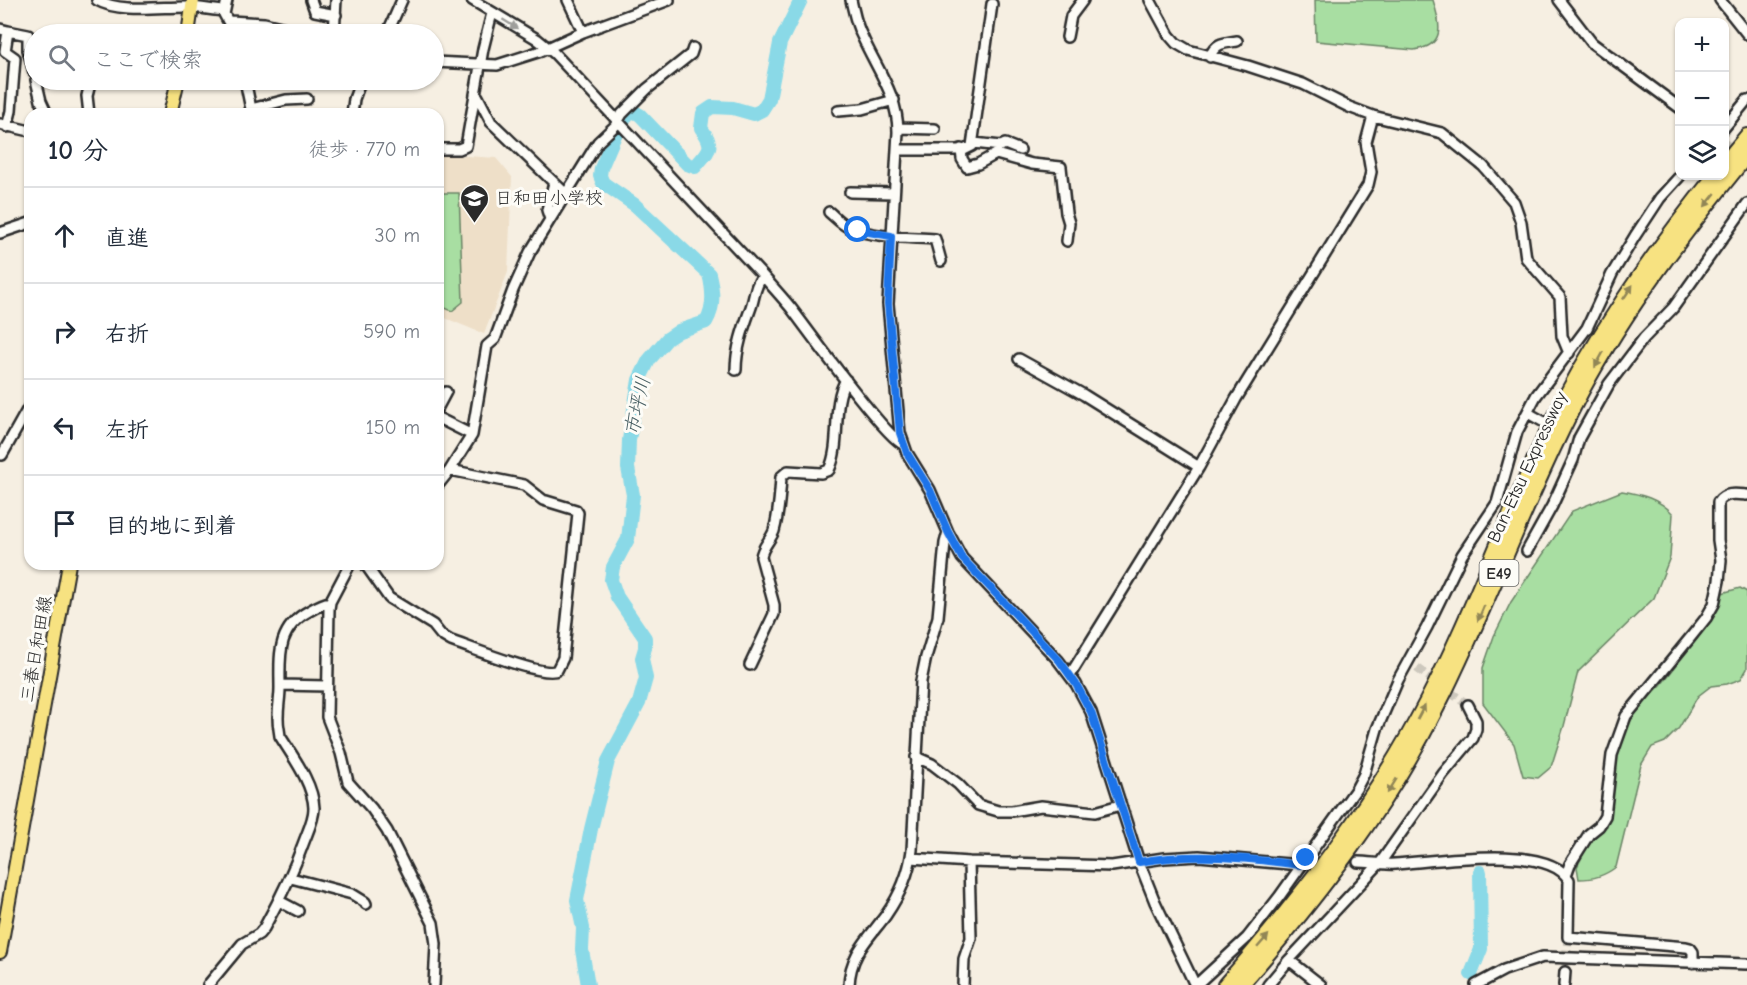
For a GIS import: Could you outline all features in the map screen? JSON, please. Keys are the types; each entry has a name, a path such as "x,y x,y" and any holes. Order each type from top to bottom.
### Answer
{"highway":[{"path":"1729,159 1747,136"},
{"name":"Ban-Etsu Expressway","path":"1241,985 1335,870 1402,770 1451,678 1536,485 1593,372 1652,277 1747,155"},
{"name":"Ban-Etsu Expressway","path":"1225,985 1319,873 1397,756 1442,671 1521,490 1571,386 1642,271 1712,180"}],"main road":[{"path":"190,24 193,4"},
{"path":"171,108 176,90"},
{"name":"三春日和田線","path":"0,952 68,570"}],"street":[{"path":"97,0 106,5 125,7 193,4 224,11"},
{"path":"227,0 225,17 231,24"},
{"path":"311,0 315,11 336,15"},
{"path":"335,24 336,0"},
{"path":"391,24 402,0"},
{"path":"472,0 547,47 618,120 764,276 890,434 897,442 903,444"},
{"path":"568,0 583,32"},
{"path":"444,63 497,65 669,0"},
{"path":"851,0 859,29 894,100 898,128 888,304 900,433 903,444 930,490 962,558 1059,660 1091,712 1139,862 1155,902 1196,985 1247,938 1280,897 1360,781 1377,729 1407,663 1462,555 1497,503 1513,442 1536,396 1587,328 1612,274 1660,198 1676,180"},
{"path":"1067,37 1071,16 1083,0"},
{"path":"1150,0 1169,35 1176,43 1188,50 1303,84 1373,116 1442,133 1483,166 1514,202 1521,222 1526,258 1560,297 1562,336 1569,353"},
{"path":"1559,0 1592,43 1675,104"},
{"path":"1720,0 1747,34"},
{"path":"897,150 961,149 970,148 974,143 992,4"},
{"path":"444,149 459,149 466,146 492,12"},
{"path":"230,21 268,24"},
{"path":"24,34 4,30 4,51 15,58 11,111 4,126 24,130"},
{"path":"1210,57 1213,48 1218,44 1237,41"},
{"path":"444,478 472,435 487,346 495,339 530,252 598,142 615,126 621,114 647,89 691,54 693,48"},
{"path":"38,90 44,108"},
{"path":"88,90 88,108"},
{"path":"247,90 250,108"},
{"path":"353,108 357,90"},
{"path":"475,94 489,121 567,195"},
{"path":"261,108 286,100 307,99"},
{"path":"838,111 862,109 894,100"},
{"path":"1727,126 1747,100"},
{"path":"1070,675 1199,467 1236,399 1368,185 1371,172 1366,142 1373,116"},
{"path":"898,128 935,129"},
{"path":"974,143 1001,146 1005,144 1020,150"},
{"path":"961,149 967,167 996,154 1032,164 1061,167 1069,223 1067,240"},
{"path":"550,219 547,210 554,183"},
{"path":"850,192 894,193"},
{"path":"1527,551 1574,460 1579,438 1609,384 1644,338 1673,308 1747,204"},
{"path":"829,212 848,227 891,236 935,239 941,261"},
{"path":"0,233 24,225"},
{"path":"736,370 741,333 756,288 764,276"},
{"path":"1019,359 1084,395 1199,467"},
{"path":"750,665 774,614 774,605 761,557 777,521 781,477 788,471 821,473 829,470 835,447 841,391 846,380"},
{"path":"444,396 446,392"},
{"path":"1528,413 1544,422"},
{"path":"2,455 24,416"},
{"path":"444,421 472,435"},
{"path":"1569,434 1579,438"},
{"path":"369,570 389,598 433,625 441,635 451,641 530,668 550,673 557,670 563,658 578,513 576,510 543,500 524,485 450,470"},
{"path":"1566,875 1589,834 1599,826 1605,816 1612,755 1626,716 1690,639 1714,604 1721,560 1718,540 1718,502 1721,498 1732,494 1747,495"},
{"path":"849,985 857,951 886,915 901,890 909,870 921,681 938,617 948,532"},
{"path":"347,570 330,602 327,627 327,717 341,753 348,782 372,809 387,831 433,922 436,944 434,985"},
{"path":"208,985 242,944 261,932 291,878 312,819 314,808 304,777 280,736 278,722 279,663 280,651 286,634 302,615 330,602"},
{"path":"1407,663 1417,668"},
{"path":"280,685 327,686"},
{"path":"1268,985 1380,863 1443,774 1473,738 1476,721 1468,705"},
{"path":"916,757 932,764 958,784 978,805 998,811 1041,806 1095,812 1120,805"},
{"path":"911,858 1112,866 1164,858 1199,856 1317,861"},
{"path":"1358,862 1392,864 1489,856 1513,857 1538,862 1566,875 1569,883 1568,937 1686,946 1692,950 1693,963"},
{"path":"963,985 964,959 971,938 969,862"},
{"path":"291,878 352,894 366,904"},
{"path":"279,901 298,911"},
{"path":"1476,985 1504,970 1543,957 1747,964"},
{"path":"1289,960 1321,985"},
{"path":"1564,985 1565,972"}],"shaded area":[{"name":"日和田小学校","path":"444,154 496,158 512,177 508,272 484,334 444,317"}],"green space":[{"path":"1315,0 1433,0 1439,32 1432,44 1414,50 1316,41"},
{"path":"444,193 459,193 463,302 452,311 444,308"},
{"path":"1622,491 1656,501 1673,514 1670,557 1654,598 1578,672 1551,767 1538,778 1523,776 1514,744 1483,703 1483,668 1494,636 1511,602 1572,511"},
{"path":"1740,588 1747,592 1747,669 1741,679 1711,686 1698,696 1679,728 1665,742 1652,747 1641,765 1616,867 1599,876 1579,879 1577,867 1586,849 1597,834 1607,826 1616,756 1625,731 1638,708 1661,685 1706,627 1722,593"}],"waterway":[{"name":"市坪川","path":"588,985 582,950 583,928 577,900 608,761 639,703 646,678 642,658 645,638 617,597 611,580 613,567 628,539 633,495 628,468 629,440 639,380 649,360 667,339 679,331 706,322 711,310 712,298 709,274 635,205 603,183 600,176 601,168 619,126 631,110 640,115 687,164 695,167 709,149 708,140 701,128 703,113 712,107 733,108 754,114 762,110 769,99 780,43 801,0"},
{"path":"1471,974 1481,949 1480,872"}],"tunnel":[{"path":"1729,147 1738,154"},
{"path":"1417,668 1468,705"},
{"path":"1317,861 1358,862"},
{"path":"1565,972 1568,937"}],"place":[{"name":"日和田小学校","path":"474,224"}],"route":[{"path":"858,230 891,236 888,304 890,333 897,384 900,433 907,453 930,490 962,558 1059,660 1083,696 1091,712 1139,862 1199,856 1300,865 1306,858"}]}
